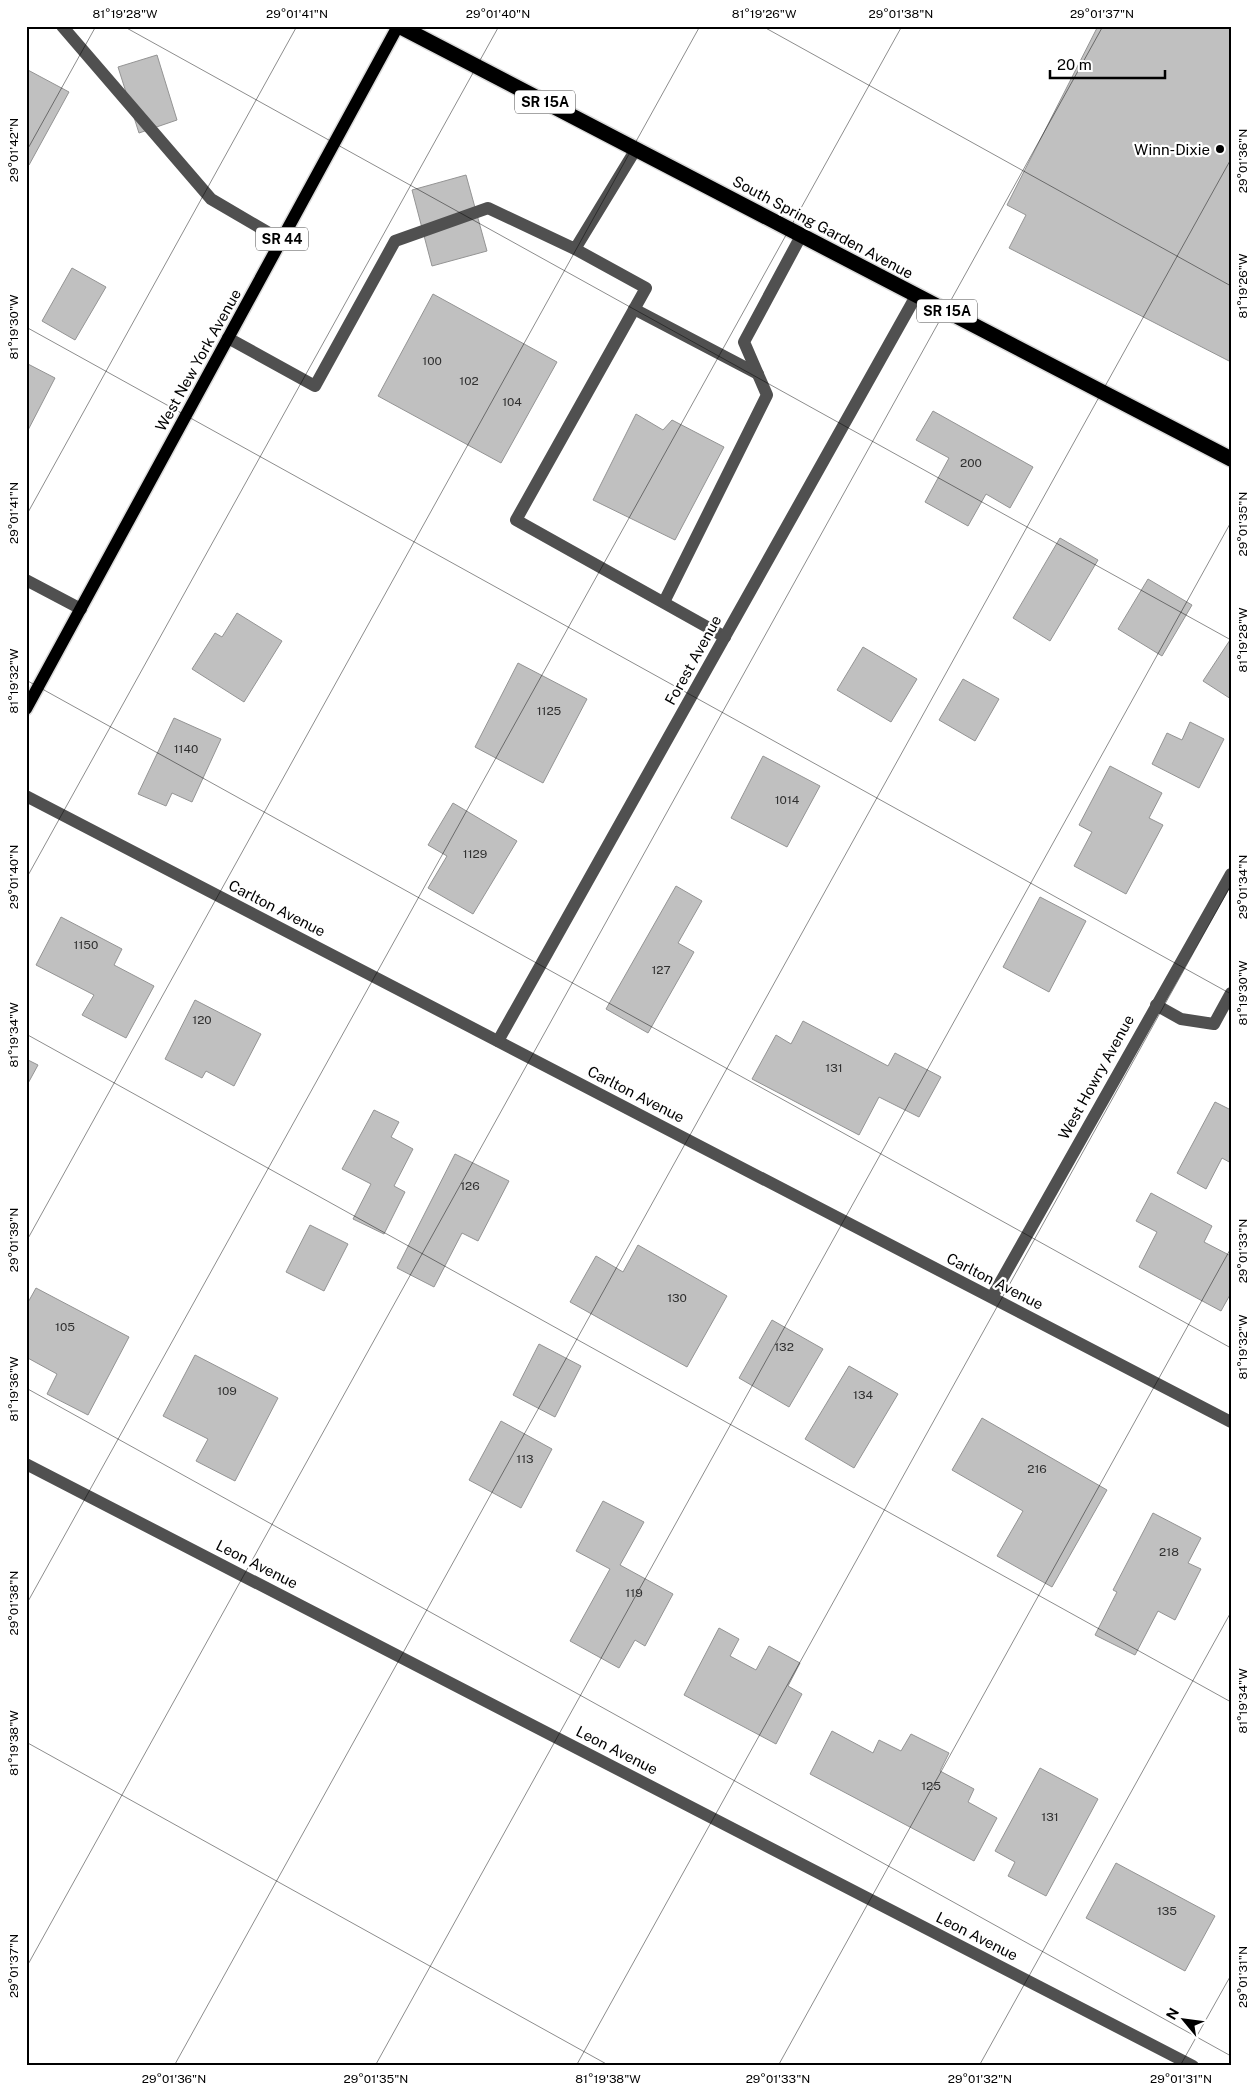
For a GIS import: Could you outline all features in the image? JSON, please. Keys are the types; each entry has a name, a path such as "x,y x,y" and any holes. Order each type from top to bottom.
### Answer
{"highway":[{"name":"South Spring Garden Avenue","path":"399,26 1231,459"}],"main road":[{"name":"West New York Avenue","path":"26,709 399,26"}],"street":[{"path":"62,26 211,199 281,240"},
{"path":"575,249 636,149"},
{"path":"228,338 315,386 395,241 488,208 575,249 646,288 516,520 725,637"},
{"path":"664,602 767,396 744,342 802,236"},
{"name":"Forest Avenue","path":"498,1041 916,296"},
{"path":"634,309 758,374"},
{"path":"26,580 81,609"},
{"name":"Carlton Avenue","path":"26,796 1231,1422"},
{"name":"West Howry Avenue","path":"992,1297 1231,874"},
{"path":"1156,1005 1181,1019 1214,1024 1231,993"},
{"name":"Leon Avenue","path":"26,1464 1193,2066"}],"building":[{"path":"1098,26 1231,26 1231,362 1009,248 1026,215 1007,205"},
{"path":"157,55 177,120 139,133 118,67"},
{"path":"26,69 69,92 29,165 26,163"},
{"path":"466,175 487,251 432,266 412,190"},
{"path":"72,268 106,287 75,340 42,321"},
{"path":"433,294 557,362 501,463 378,396"},
{"path":"26,363 55,378 26,434"},
{"path":"933,411 1033,467 1010,508 986,494 968,526 925,502 949,458 916,440"},
{"path":"636,414 663,430 672,420 724,447 675,540 593,500"},
{"path":"1060,538 1098,560 1050,641 1013,618"},
{"path":"1148,579 1192,605 1162,656 1118,629"},
{"path":"237,613 282,641 244,702 192,669 215,633 222,637"},
{"path":"1231,640 1231,699 1203,681"},
{"path":"863,647 917,679 891,722 837,690"},
{"path":"518,663 587,699 543,783 475,747"},
{"path":"963,679 999,699 975,741 939,720"},
{"path":"174,718 221,739 192,802 172,793 166,806 138,794"},
{"path":"1190,722 1224,739 1199,788 1152,764 1167,733 1182,740"},
{"path":"763,756 820,786 787,847 731,818"},
{"path":"1110,766 1162,793 1149,818 1163,825 1126,894 1074,866 1092,832 1079,825"},
{"path":"453,803 517,841 473,914 428,888 447,856 428,845"},
{"path":"676,886 702,901 678,943 694,952 648,1033 606,1009"},
{"path":"1040,897 1086,921 1049,992 1003,967"},
{"path":"61,917 122,949 114,965 154,986 126,1038 82,1015 94,995 36,965"},
{"path":"195,1000 261,1034 234,1086 206,1071 202,1078 165,1059"},
{"path":"803,1021 888,1066 895,1053 941,1077 919,1117 879,1097 859,1135 752,1079 776,1035 791,1044"},
{"path":"26,1059 38,1065 26,1087"},
{"path":"1215,1102 1231,1110 1231,1163 1222,1158 1206,1189 1177,1173"},
{"path":"374,1110 399,1122 391,1137 413,1149 394,1186 405,1192 384,1234 353,1219 371,1184 342,1169"},
{"path":"455,1154 509,1181 478,1241 462,1233 434,1287 397,1268"},
{"path":"1151,1193 1212,1226 1204,1242 1231,1256 1231,1293 1221,1311 1139,1267 1157,1232 1136,1221"},
{"path":"310,1225 348,1244 324,1291 286,1272"},
{"path":"638,1245 727,1296 687,1367 570,1302 596,1256 623,1272"},
{"path":"36,1288 129,1337 88,1415 47,1394 57,1374 26,1357 26,1306"},
{"path":"772,1320 823,1349 789,1407 739,1378"},
{"path":"539,1344 581,1366 555,1417 513,1395"},
{"path":"195,1355 278,1398 235,1481 196,1461 208,1439 163,1416"},
{"path":"849,1366 898,1394 854,1468 805,1439"},
{"path":"982,1418 1107,1490 1052,1587 997,1556 1023,1511 952,1470"},
{"path":"501,1421 552,1449 521,1508 469,1480"},
{"path":"603,1501 644,1522 620,1565 673,1594 645,1646 635,1640 619,1668 570,1641 610,1569 576,1551"},
{"path":"1153,1513 1201,1538 1188,1563 1201,1569 1175,1620 1158,1611 1135,1655 1095,1635 1117,1592 1113,1590"},
{"path":"719,1628 739,1639 730,1656 756,1670 769,1646 800,1663 788,1686 802,1694 776,1744 684,1695"},
{"path":"832,1731 873,1753 879,1740 901,1751 911,1734 949,1753 940,1771 974,1789 968,1802 997,1818 974,1861 810,1774"},
{"path":"1040,1768 1098,1799 1046,1896 1008,1876 1015,1862 995,1851"},
{"path":"1116,1863 1215,1916 1185,1971 1086,1918"}],"place":[{"name":"Winn-Dixie","path":"1220,149"}]}
